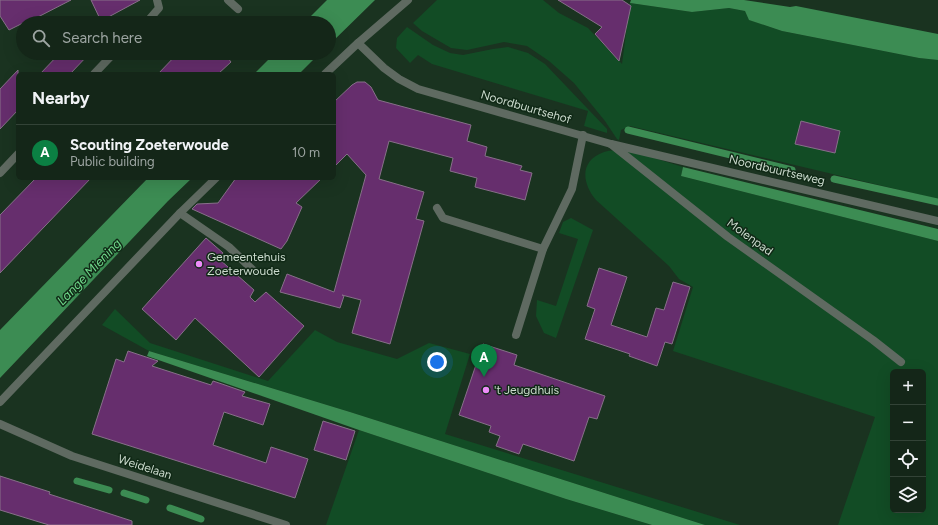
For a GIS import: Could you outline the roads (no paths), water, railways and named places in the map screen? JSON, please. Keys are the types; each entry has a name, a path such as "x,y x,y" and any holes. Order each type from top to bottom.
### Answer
{"street":[{"path":"152,16 159,8 157,0"},
{"path":"228,0 238,10"},
{"path":"327,72 408,0"},
{"name":"Noordbuurtsehof","path":"358,43 384,68 399,79 418,89 583,135 572,189 543,249 516,335"},
{"path":"96,72 107,60"},
{"name":"Molenpad","path":"583,135 611,144 728,237 873,340 901,362"},
{"name":"Noordbuurtseweg","path":"611,144 938,221"},
{"path":"0,173 16,156"},
{"path":"0,402 180,213 214,180"},
{"path":"437,208 443,218 543,249"},
{"path":"180,213 229,247 256,272"},
{"name":"Weidelaan","path":"0,424 72,456 286,525"}],"water":[{"path":"327,0 375,0 336,38 336,16 311,16"},
{"path":"631,0 744,0 790,7 796,6 938,34 938,60 919,58 782,31 749,20 745,11 729,8 692,12 630,3"},
{"path":"268,60 313,60 301,72 256,72"},
{"path":"683,167 938,229 938,241 681,176"},
{"name":"Lange Miening","path":"146,180 190,180 168,201 0,378 0,330"},
{"path":"149,351 350,412 705,525 652,525 566,499 359,430 147,356"}],"waterway":[{"path":"628,130 792,170"},
{"path":"834,179 938,202"},
{"path":"77,481 109,490"},
{"path":"124,493 146,500"},
{"path":"170,508 201,519"}],"place":[{"name":"Gemeentehuis Zoeterwoude","path":"199,264"},
{"name":"Scouting Zoeterwoude","path":"484,377"},
{"name":"'t Jeugdhuis","path":"486,390"}]}
